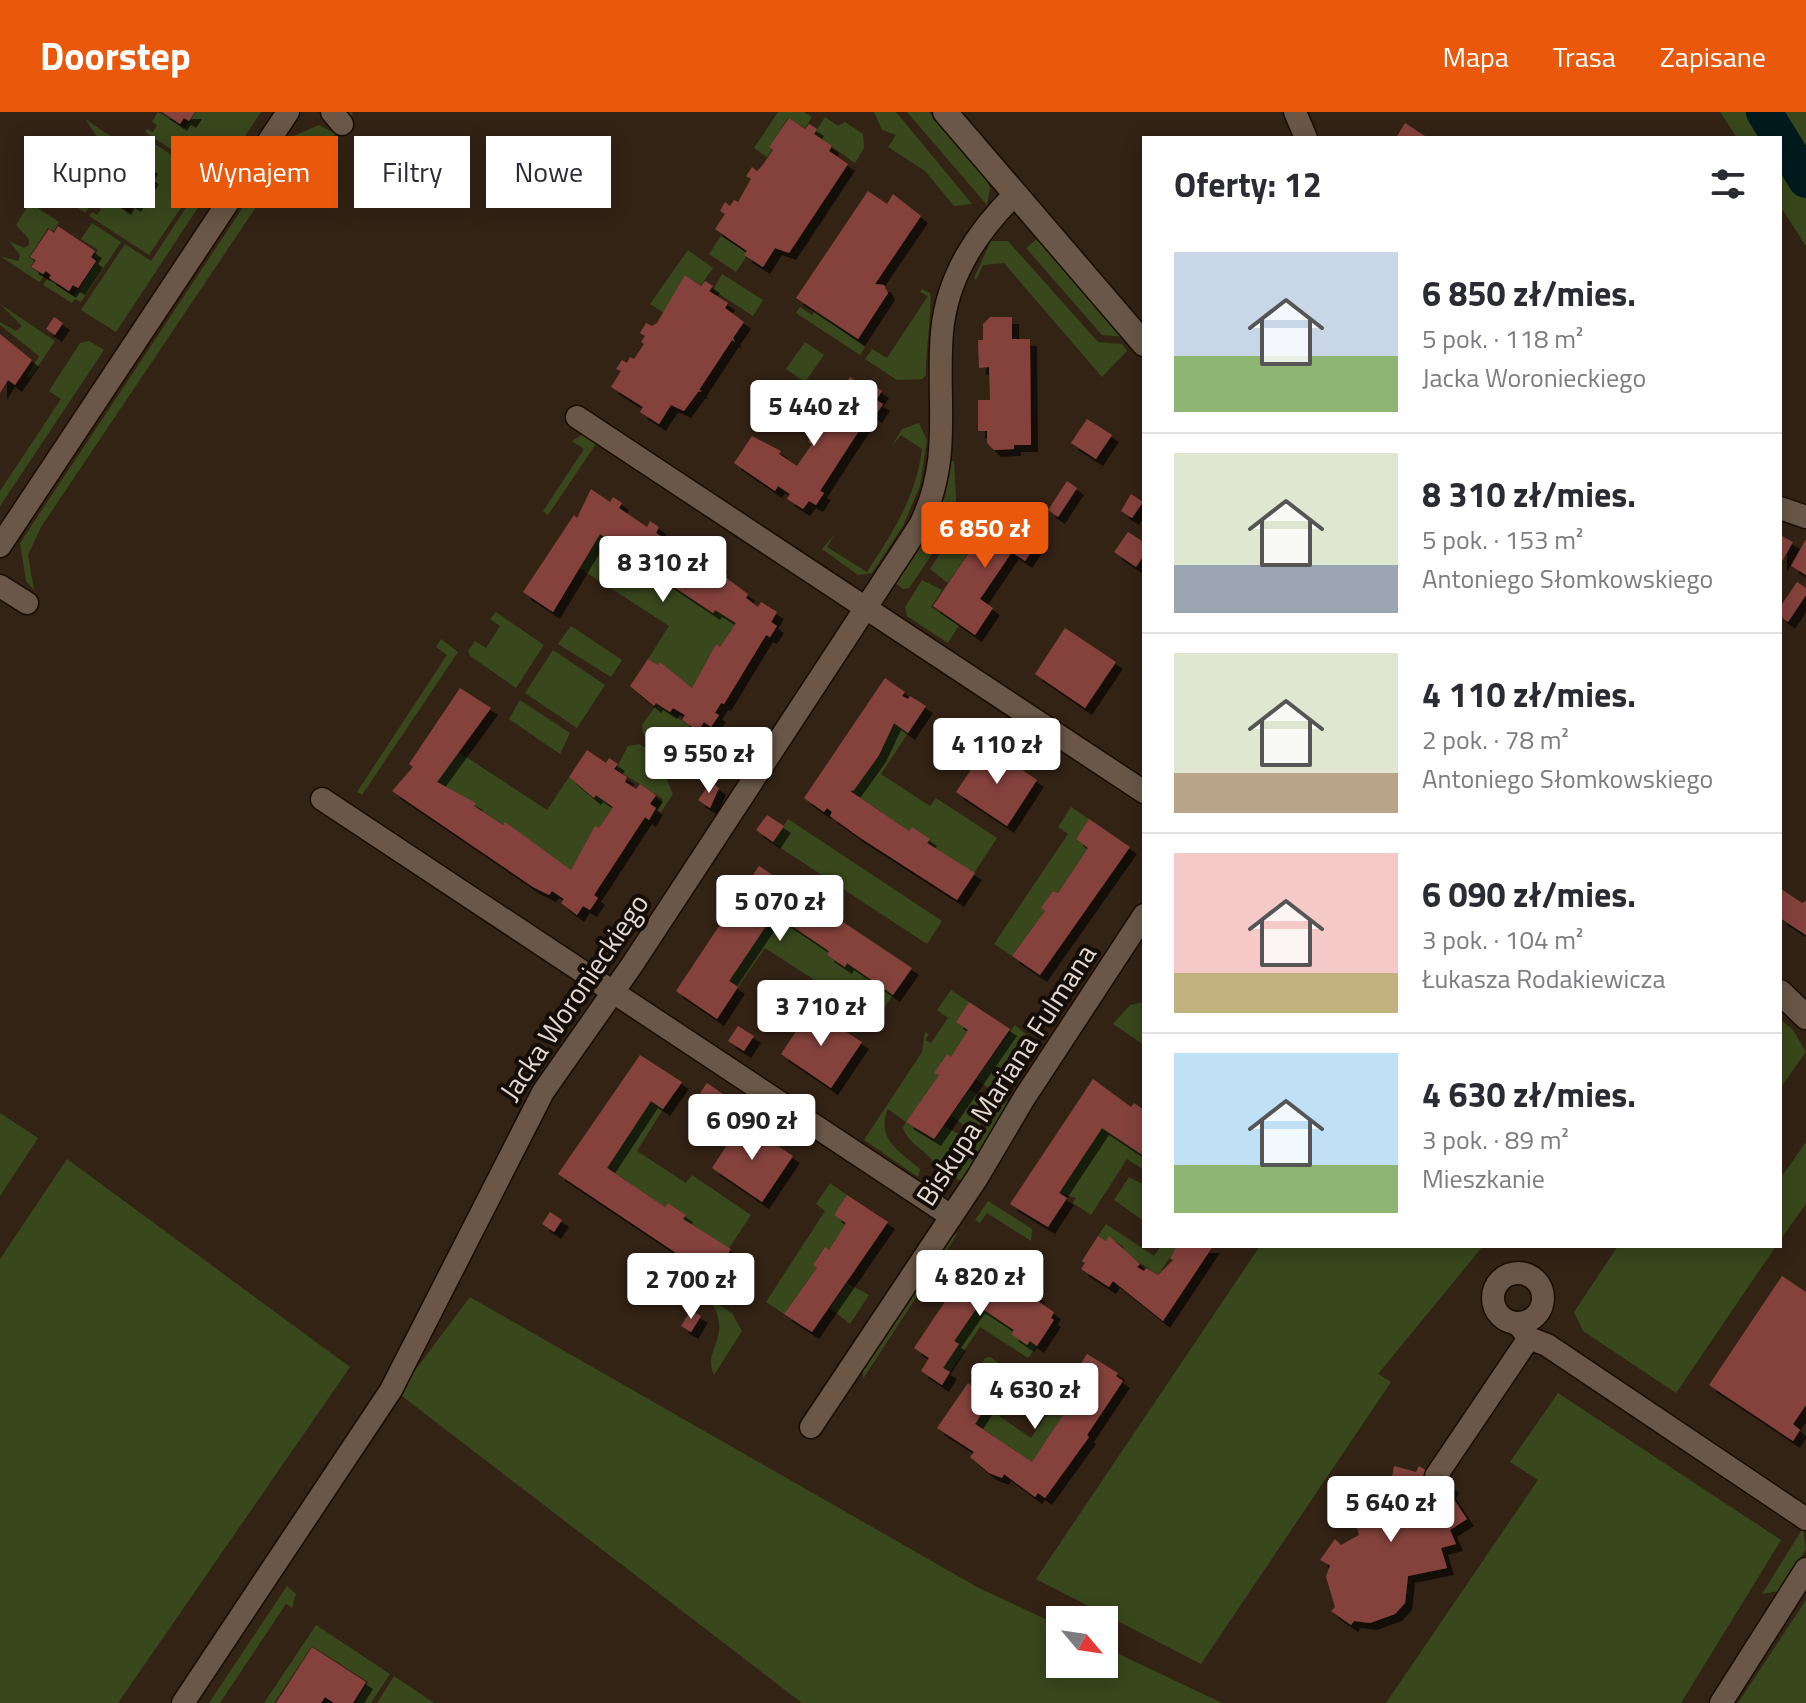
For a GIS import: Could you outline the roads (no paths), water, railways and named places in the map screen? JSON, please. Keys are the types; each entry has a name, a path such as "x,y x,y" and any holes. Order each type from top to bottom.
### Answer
{"street":[{"path":"0,546 288,112"},
{"path":"945,112 1142,342"},
{"path":"1295,112 1305,136"},
{"name":"Jacka Woronieckiego","path":"183,1703 391,1390 519,1133 916,532 936,485 943,442 942,334 954,282 971,244 1015,194"},
{"path":"577,417 1142,791"},
{"path":"1782,509 1806,517"},
{"path":"0,586 27,603"},
{"path":"322,799 613,989 951,1216"},
{"name":"Biskupa Mariana Fulmana","path":"811,1427 1142,918"},
{"path":"1782,994 1806,1017"},
{"path":"1436,1476 1531,1335 1543,1299 1539,1285 1522,1273 1507,1276 1497,1285 1493,1299 1503,1318 1531,1335 1806,1519"},
{"path":"1531,1335 1538,1313"},
{"path":"1721,1703 1806,1569"}],"waterway":[{"path":"1764,112 1779,136"},
{"path":"1782,141 1806,180"}]}
